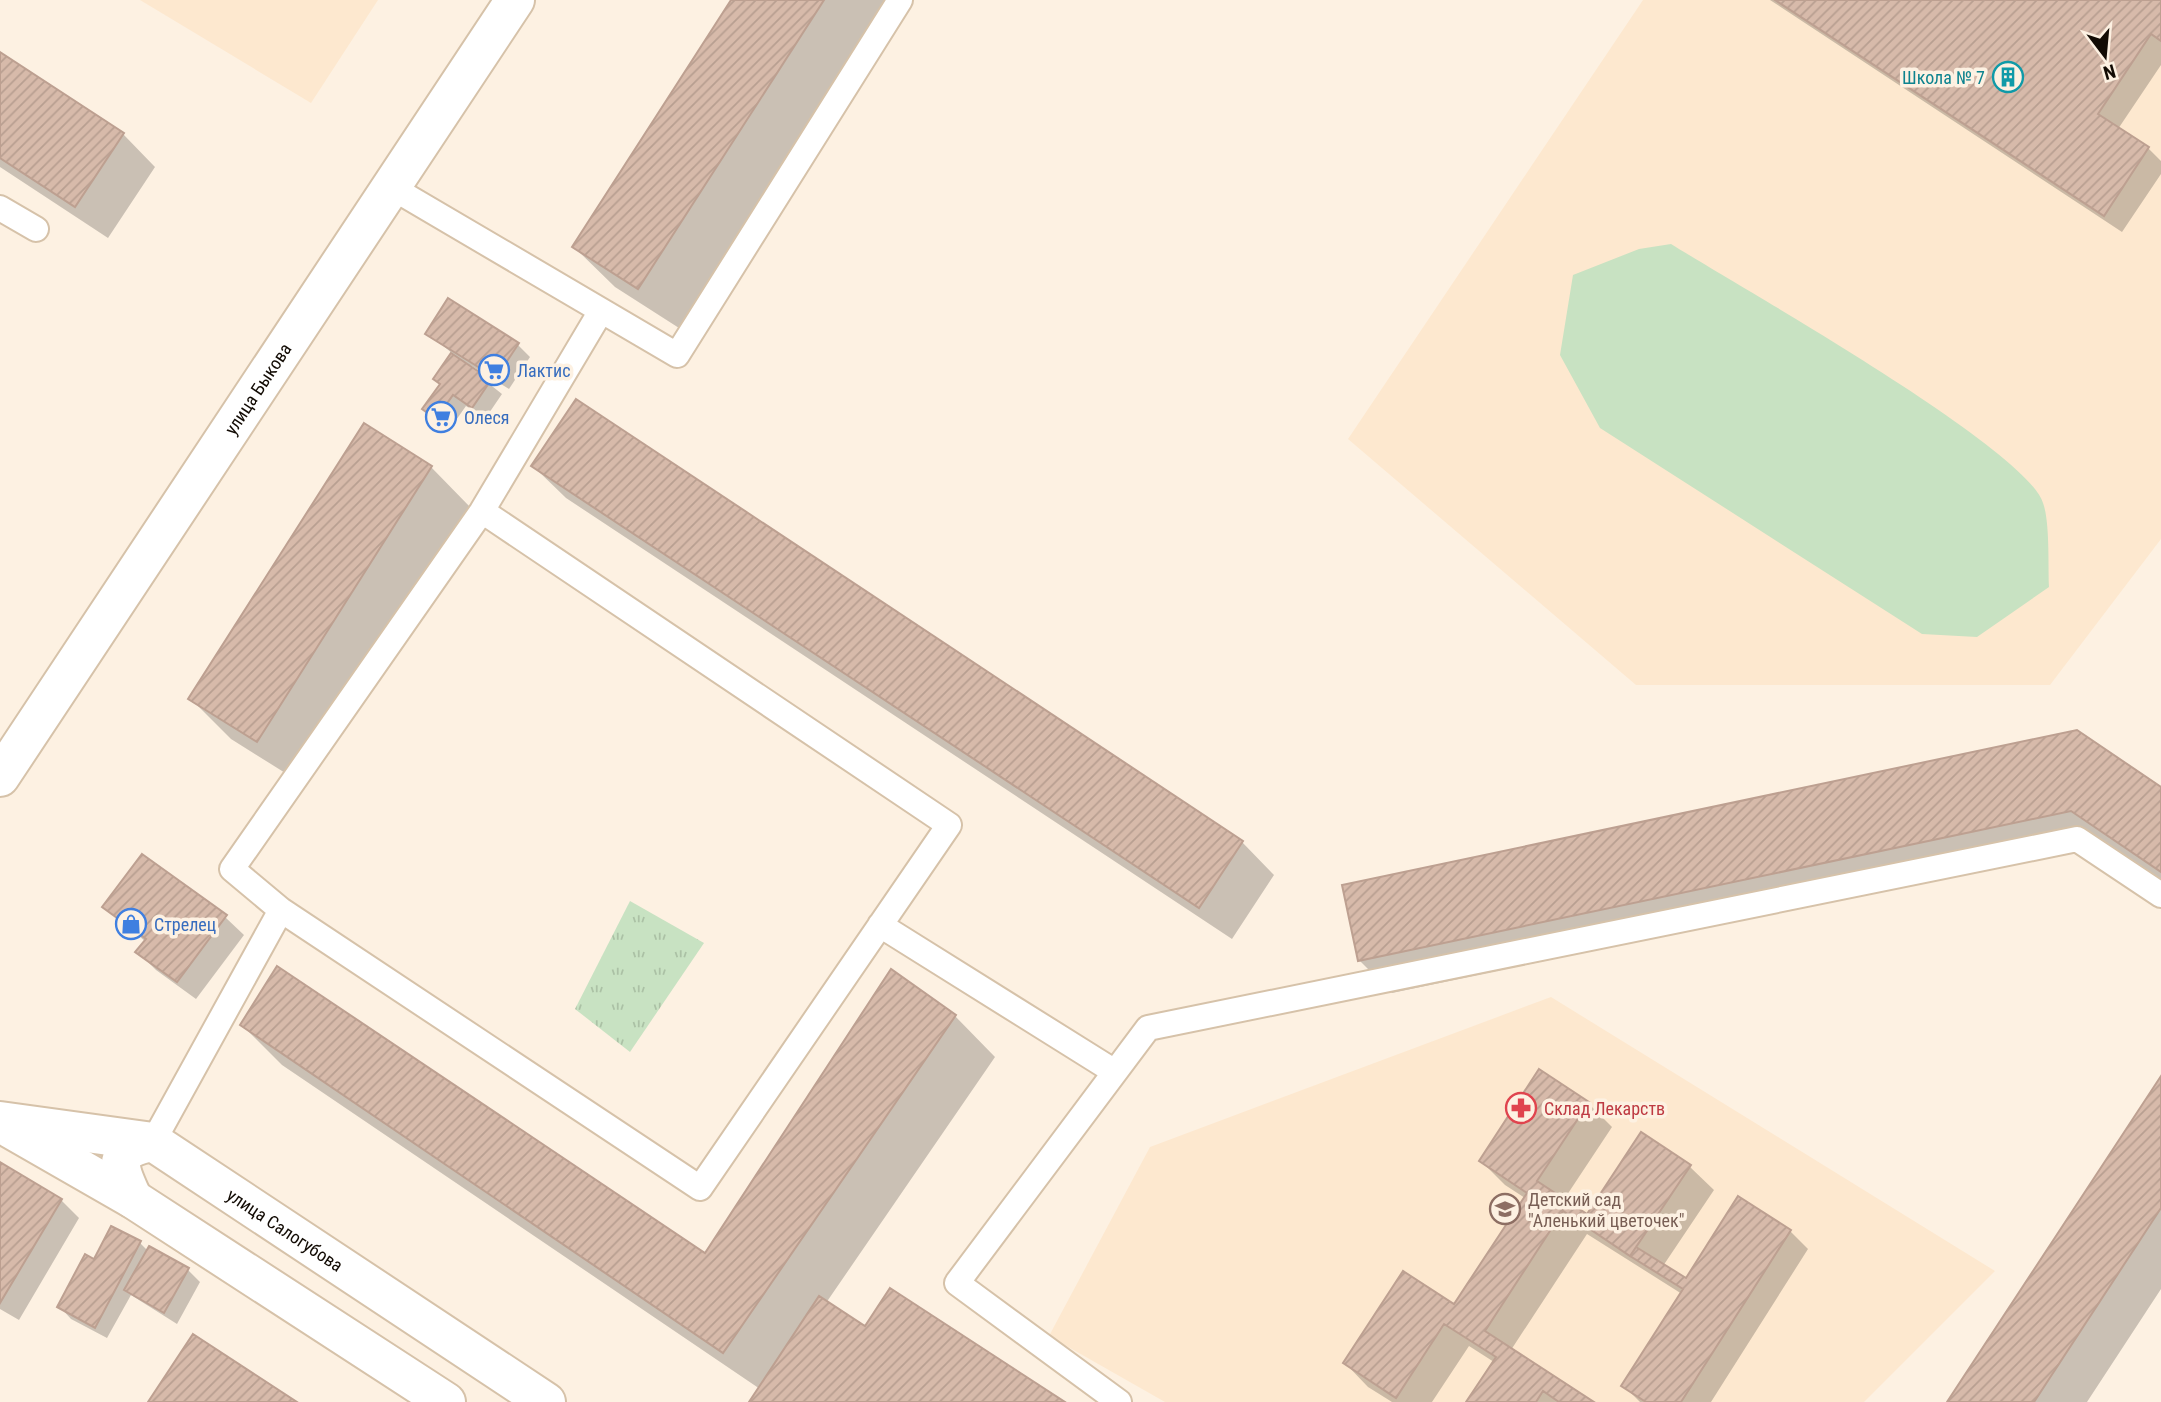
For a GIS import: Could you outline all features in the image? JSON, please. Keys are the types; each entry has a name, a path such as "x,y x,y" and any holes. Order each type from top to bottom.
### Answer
{"street":[{"name":"улица Быкова","path":"0,777 515,0"},
{"name":"улица Салогубова","path":"0,1122 153,1142 546,1402"},
{"name":"улица Салогубова","path":"0,1122 133,1199 446,1402"},
{"path":"133,1199 121,1173 121,1157 131,1146 153,1142"}],"lane":[{"path":"391,187 677,355 900,0"},
{"path":"0,208 36,229"},
{"path":"482,511 949,825 700,1188 281,910 232,869 482,511 601,311"},
{"path":"1119,1402 957,1283 1148,1028 2077,839 2161,895"},
{"path":"153,1142 281,910"},
{"path":"880,925 1115,1072"}],"shaded area":[{"path":"140,0 378,0 311,103"},
{"path":"1643,0 2161,0 2161,539 2050,685 1636,685 1348,439"},
{"name":"Детский сад \"Аленький цветочек\"","path":"1551,997 1995,1271 1864,1402 1165,1402 1049,1336 1150,1147"}],"green space":[{"path":"1671,244 1935,407 1987,445 2025,478 2043,503 2045,511 2049,587 1977,637 1922,634 1600,428 1560,355 1573,275 1639,249"},
{"path":"630,901 704,943 630,1052 575,1009"}],"building":[{"path":"731,0 824,0 638,289 572,247"},
{"name":"Школа № 7","path":"1775,0 2161,0 2161,41 2151,34 2098,114 2149,147 2104,216"},
{"path":"0,52 124,133 75,207 0,158"},
{"path":"448,298 519,343 496,378 425,334"},
{"path":"451,353 491,380 472,408 453,395 436,419 422,409 440,384 433,379"},
{"path":"576,399 1243,841 1199,908 531,466"},
{"path":"364,423 432,466 257,742 188,699"},
{"path":"2077,730 2161,787 2161,872 2071,811 1358,961 1342,885"},
{"path":"142,854 227,915 177,982 135,952 146,939 102,907"},
{"path":"277,966 705,1253 891,969 956,1015 723,1353 240,1025"},
{"path":"1539,1069 1589,1102 1537,1181 1587,1214 1641,1132 1691,1165 1630,1256 1563,1211 1485,1331 1594,1402 1559,1402 1543,1391 1536,1402 1466,1402 1496,1357 1444,1324 1396,1398 1343,1363 1403,1271 1454,1304 1527,1193 1479,1161"},
{"path":"2161,1076 2161,1208 2034,1402 1947,1402"},
{"path":"0,1162 62,1199 0,1303"},
{"path":"1738,1196 1791,1230 1681,1402 1646,1402 1621,1386 1683,1289 1630,1256 1636,1247 1686,1278"},
{"path":"111,1226 141,1241 95,1328 57,1307 85,1254 94,1259"},
{"path":"149,1246 189,1268 164,1313 124,1290"},
{"path":"890,1288 1065,1402 749,1402 819,1296 865,1326"},
{"path":"193,1334 297,1402 148,1402"}],"place":[{"name":"Школа № 7","path":"2008,77"},
{"name":"Лактис","path":"494,370"},
{"name":"Олеся","path":"441,417"},
{"name":"Стрелец","path":"131,924"},
{"name":"Склад Лекарств","path":"1521,1108"},
{"name":"Детский сад \"Аленький цветочек\"","path":"1505,1209"}]}
